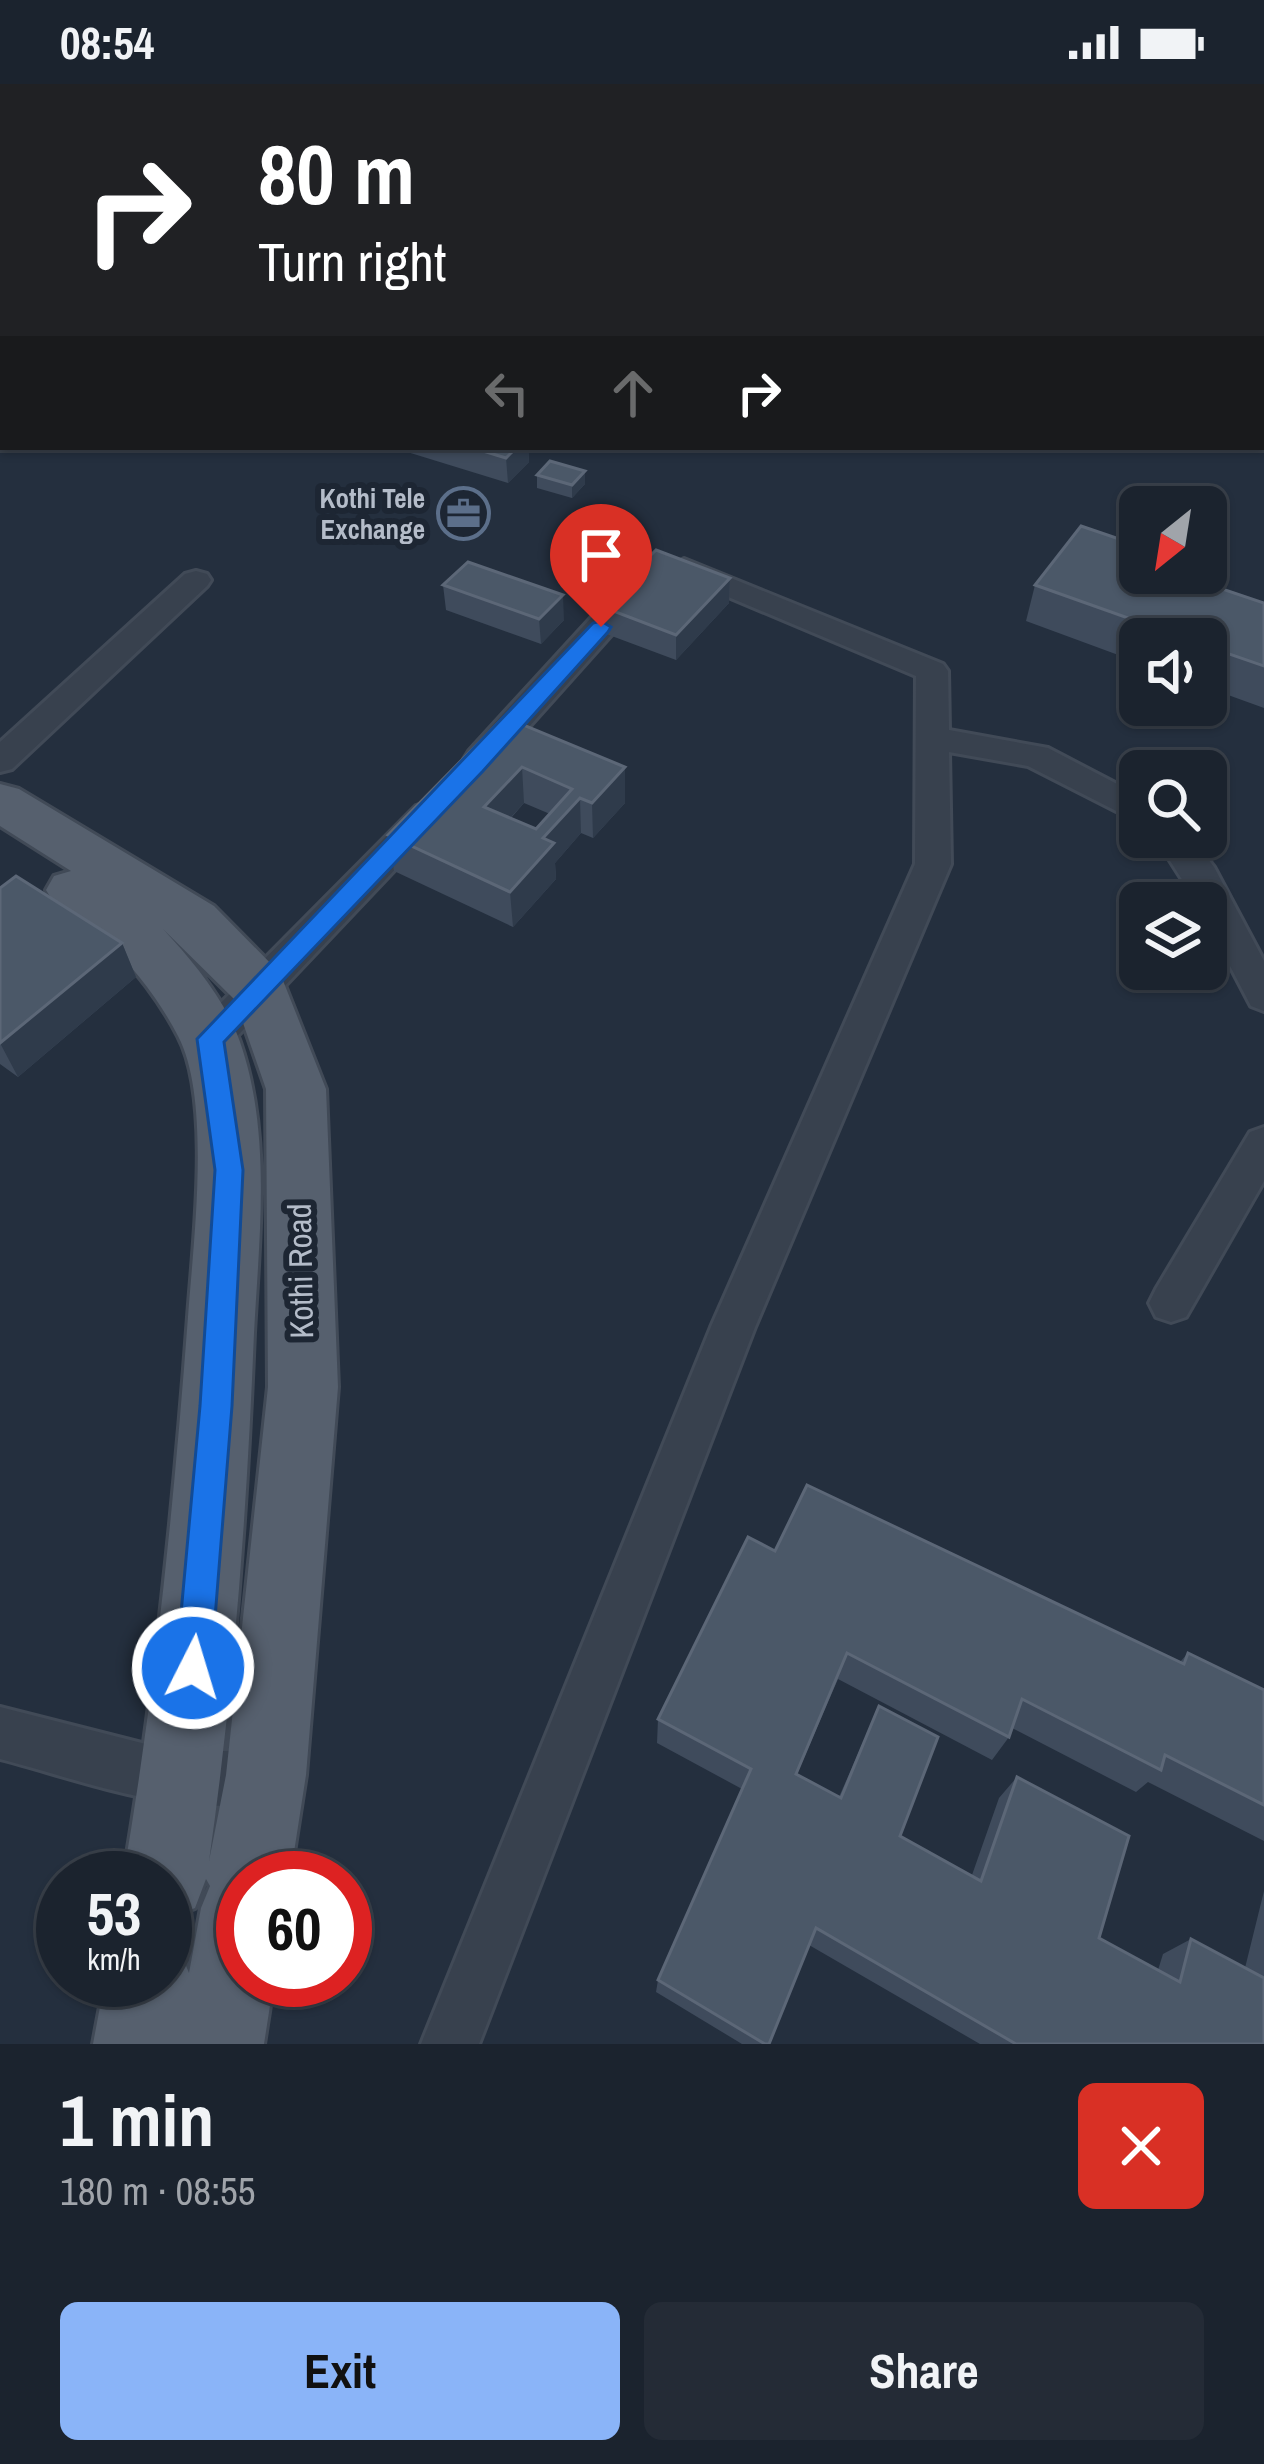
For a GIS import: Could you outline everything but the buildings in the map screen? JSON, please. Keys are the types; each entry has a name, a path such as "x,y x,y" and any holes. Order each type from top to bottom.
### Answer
{"main road":[{"name":"Kothi Road","path":"0,802 194,921 260,989 296,1089 303,1387 266,1775 253,1851"},
{"path":"0,850 106,908 122,922 154,951 210,1039 229,1170 216,1406 181,1779 169,1851"},
{"path":"165,2026 216,1949"}],"street":[{"path":"210,1039 475,765 664,558 740,594 932,670 932,864 733,1327 450,2044"},
{"path":"0,761 196,580"},
{"path":"933,738 1036,756 1119,800"},
{"path":"1188,858 1264,996"},
{"path":"1171,1303 1264,1144"},
{"path":"0,1733 181,1779 266,1775"}],"place":[{"name":"Kothi Tele Exchange","path":"464,514"}],"route":[{"path":"193,1668 216,1406 229,1170 224,1107 210,1039 475,765 601,627"}]}
